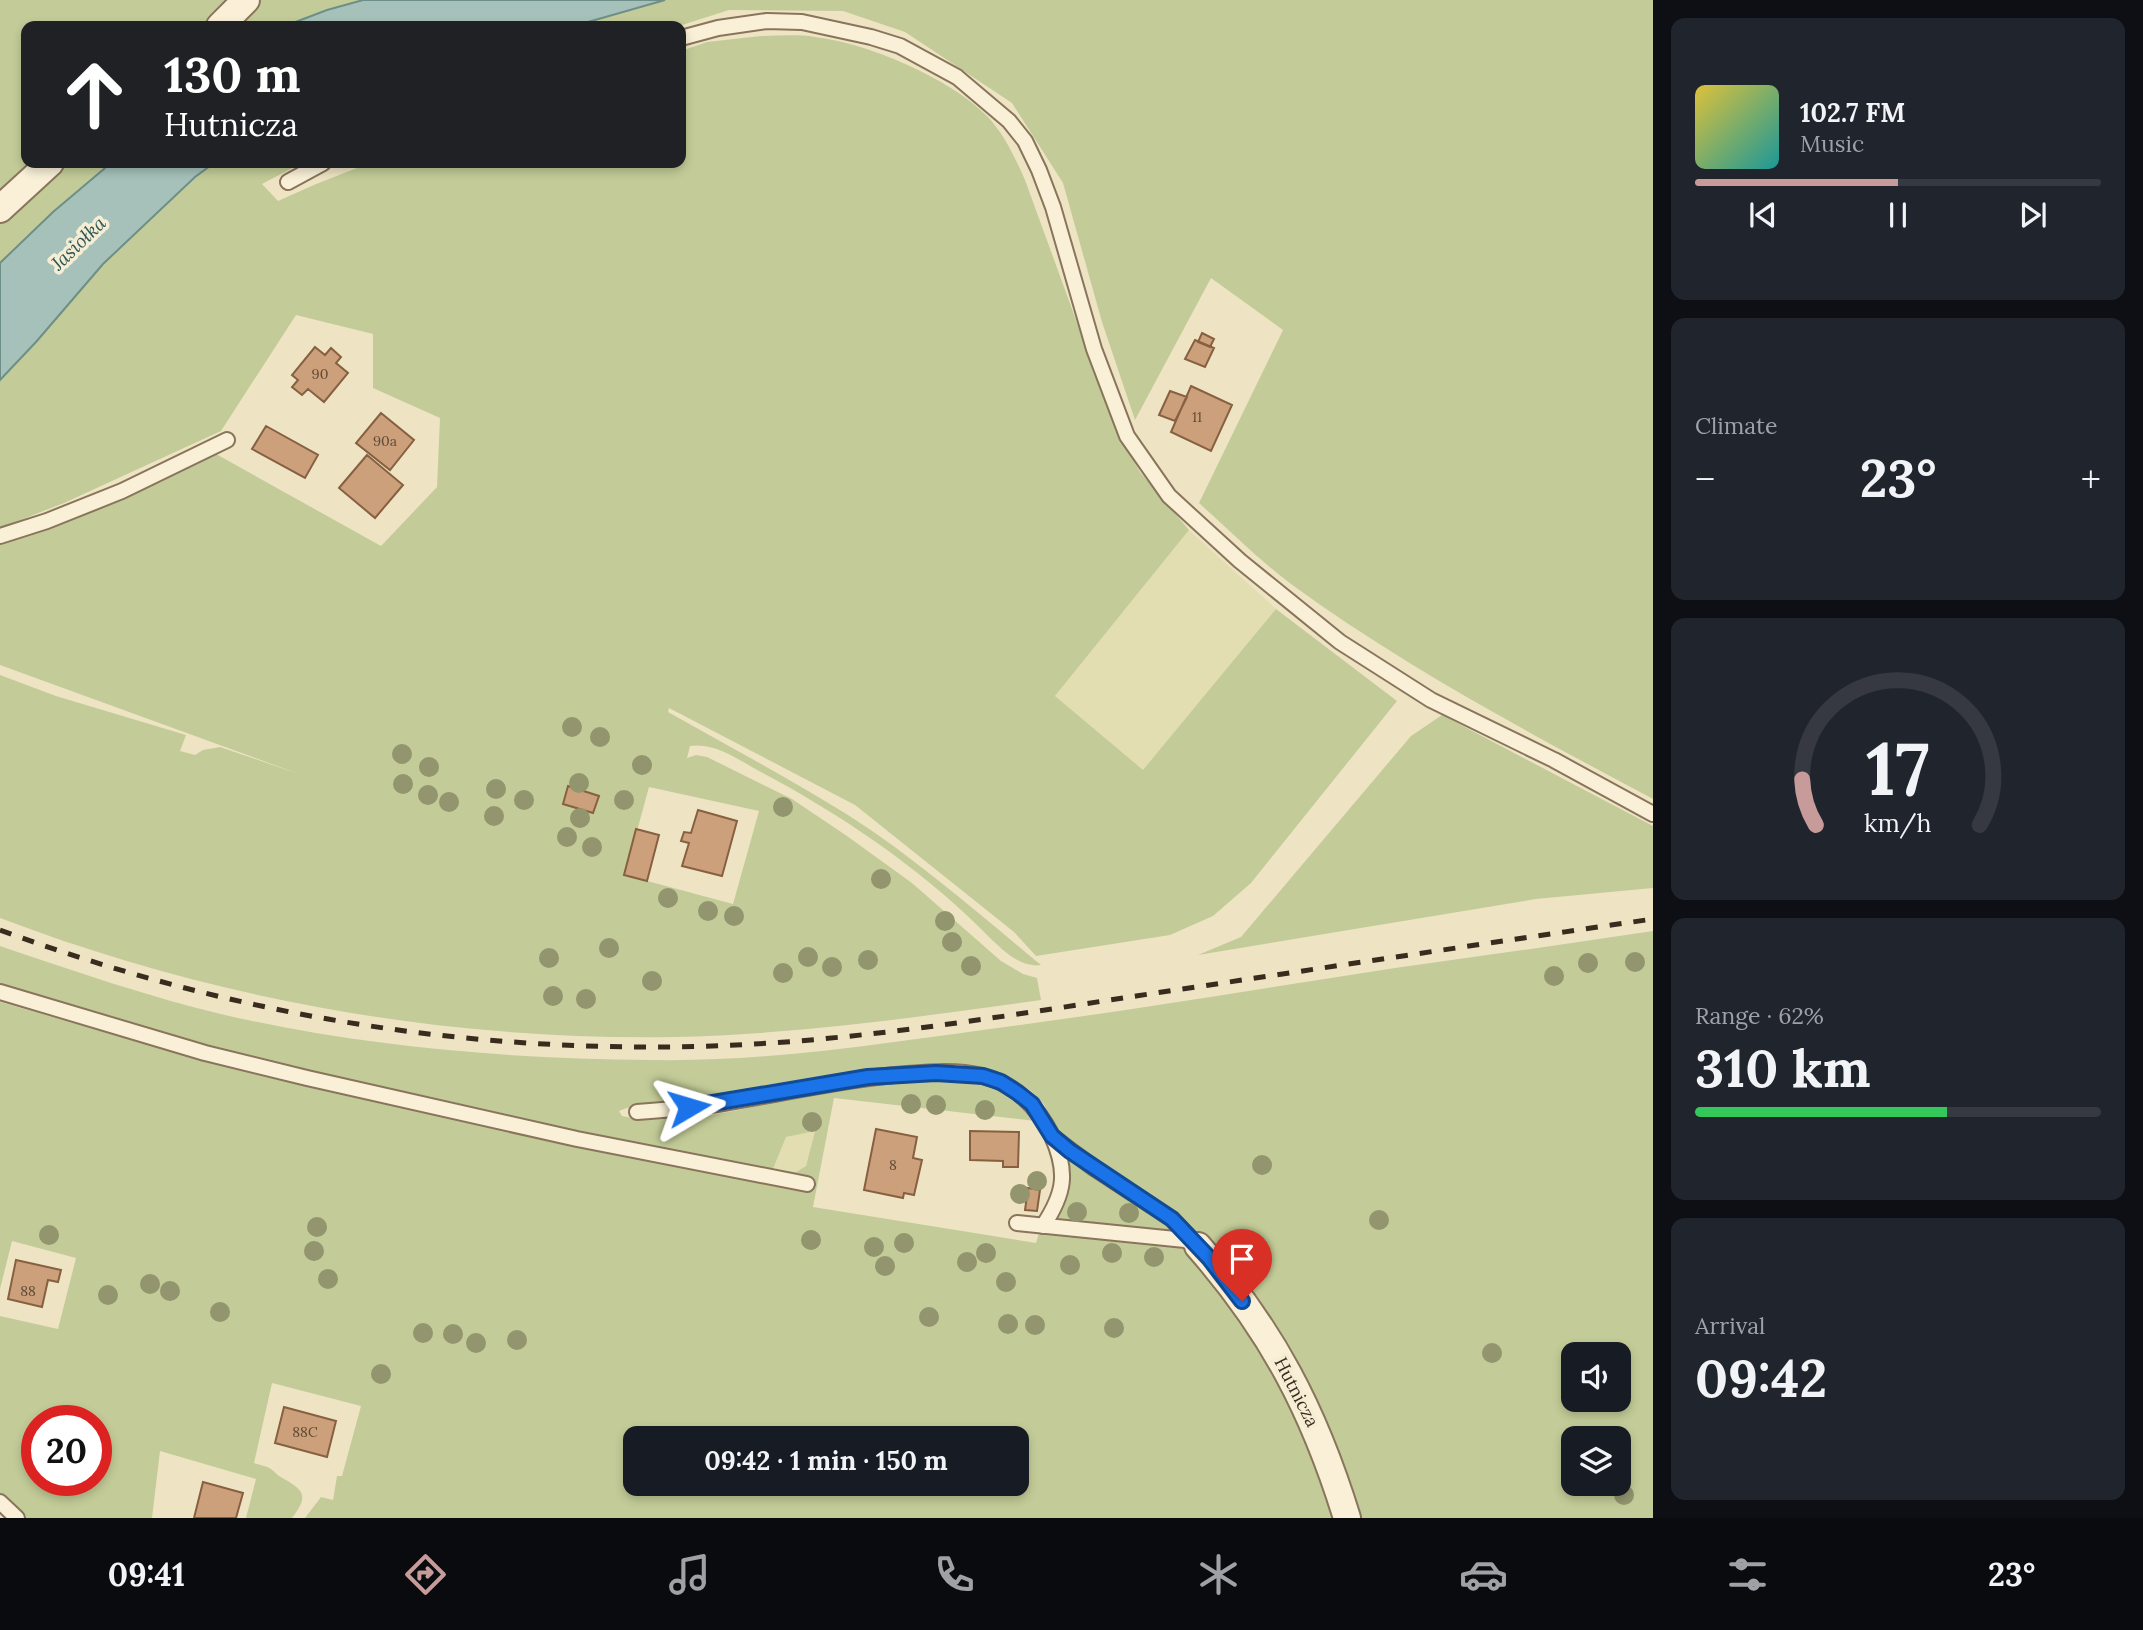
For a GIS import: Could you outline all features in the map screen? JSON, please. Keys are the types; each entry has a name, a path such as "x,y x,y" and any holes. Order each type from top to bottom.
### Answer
{"street":[{"path":"225,21 246,0"},
{"path":"0,209 45,168"},
{"name":"Hutnicza","path":"1198,1246 1255,1318 1298,1390 1332,1470 1347,1518"}],"lane":[{"path":"686,37 718,28 754,23 802,22 900,46 957,77 1009,121 1025,141 1053,207 1094,349 1127,436 1168,496 1240,561 1340,642 1431,700 1554,760 1653,814"},
{"path":"288,182 314,168"},
{"path":"0,536 47,521 122,491 226,440"},
{"path":"0,992 205,1054 577,1139 807,1184"},
{"path":"637,1112 715,1104 868,1077 920,1073 983,1076 1001,1082 1032,1104 1052,1136 1063,1168 1063,1184 1060,1196 1044,1226"},
{"path":"1052,1136 1094,1168 1172,1219 1198,1246"},
{"path":"1017,1223 1185,1240 1198,1246"},
{"path":"0,1502 17,1518"}],"shaded area":[{"path":"1189,530 1276,609 1143,771 1055,696"},
{"path":"815,1130 806,1166 796,1172 773,1169 786,1137"}],"green space":[{"path":"0,0 233,0 213,21 21,21 21,168 34,168 0,200"},
{"path":"260,0 363,0 298,21 237,21"},
{"path":"665,0 1653,0 1653,799 1514,724 1378,643 1279,575 1199,503 1283,330 1211,278 1135,420 1102,322 1063,183 1012,103 905,32 843,11 729,10 686,24 686,21 592,21"},
{"path":"761,36 815,37 859,47 907,64 952,88 987,116 1004,138 1025,180 1115,427 1140,472 1189,530 1055,696 1143,770 1276,609 1397,701 1251,883 1213,916 1170,935 1036,956 1014,932 855,805 669,708 668,712 848,815 923,868 1041,965 1024,963 1007,954 930,883 818,804 718,749 690,746 687,758 696,755 707,757 792,799 912,883 1001,961 1023,974 1037,978 1041,1000 859,1024 722,1035 590,1036 504,1032 332,1010 248,993 81,947 0,918 0,675 56,696 186,735 180,751 195,755 203,750 220,747 299,774 0,665 0,538 178,473 216,454 381,546 437,487 440,418 373,388 373,334 296,315 221,431 64,503 0,528 0,380 103,264 207,168 292,168 262,184 278,201 357,168 686,168 686,49 707,42","holes":["649,787 759,811 733,904 625,875"]},
{"path":"56,168 105,168 53,212 0,263 0,219"},
{"path":"1442,715 1653,826 1653,888 1536,899 1198,955 1241,937 1411,736"},
{"path":"1653,931 1653,1518 1355,1518 1333,1453 1305,1391 1252,1304 1215,1255 1200,1242 1178,1234 1058,1222 1067,1195 1069,1165 1056,1126 1043,1103 1031,1091 1019,1083 978,1068 875,1069 619,1111 622,1116 643,1119 712,1115 860,1084 898,1079 935,1077 970,1080 1001,1089 1020,1103 1036,1121 834,1098 813,1207 1036,1243 1039,1233 1164,1243 1190,1253 1205,1265 1244,1317 1279,1371 1308,1428 1343,1518 305,1518 321,1497 333,1500 337,1476 342,1476 361,1406 272,1383 254,1463 271,1469 301,1493 301,1503 292,1518 246,1518 256,1479 160,1451 152,1518 24,1518 0,1496 0,1316 58,1329 76,1258 12,1241 0,1289 0,1002 263,1075 539,1138 748,1177 799,1190 808,1188 810,1184 809,1179 797,1179 370,1087 142,1030 0,986 0,946 197,1008 277,1026 384,1043 491,1054 652,1060 744,1058 928,1038","holes":["815,1131 806,1166 796,1172 773,1169 786,1137"]}],"water":[{"path":"363,0 665,0 592,21 298,21"},
{"name":"Jasiołka","path":"105,168 207,168 103,264 0,380 0,263 53,212"}],"building":[{"path":"1202,333 1214,339 1210,347 1198,342"},
{"path":"1195,340 1214,348 1205,367 1185,359"},
{"path":"315,347 325,355 331,348 341,357 336,363 348,373 324,402 308,389 302,395 292,387 298,380 292,375"},
{"path":"1191,386 1232,405 1211,451 1171,432"},
{"path":"1170,391 1187,397 1175,421 1159,415"},
{"path":"381,413 414,440 390,470 356,443"},
{"path":"266,426 318,455 305,478 252,449"},
{"path":"367,455 403,485 375,518 339,488"},
{"path":"568,786 599,796 593,813 563,804"},
{"path":"698,810 737,821 722,876 682,866 689,843 681,841 684,832 691,833"},
{"path":"636,829 659,835 647,881 624,875"},
{"path":"876,1129 917,1137 913,1158 922,1160 914,1195 904,1193 903,1198 864,1190"},
{"path":"970,1131 1019,1132 1018,1167 1003,1167 1003,1161 970,1160"},
{"path":"1028,1188 1040,1190 1037,1211 1025,1210"},
{"path":"16,1260 61,1270 58,1282 48,1280 42,1307 8,1299"},
{"path":"284,1407 336,1421 327,1457 275,1443"},
{"path":"203,1482 243,1493 236,1518 194,1518"}],"railway":[{"path":"0,930 162,982 325,1019 490,1040 575,1046 660,1047 780,1042 899,1030 1653,919"}],"route":[{"path":"689,1107 868,1077 920,1073 968,1074 1001,1082 1032,1104 1052,1136 1070,1151 1172,1219 1209,1258 1242,1301"}]}
